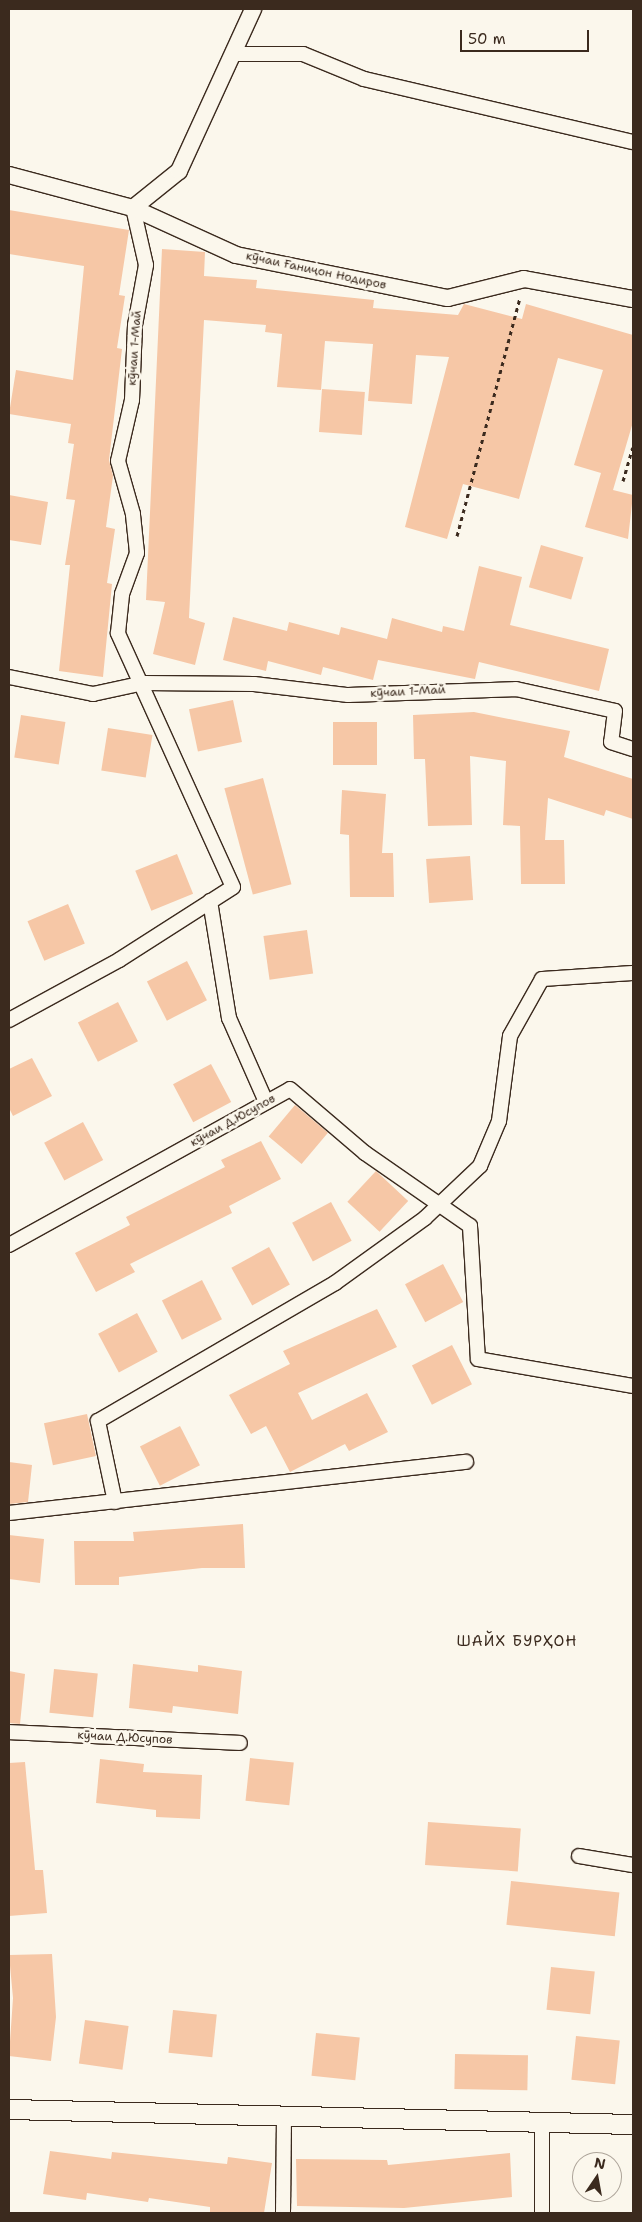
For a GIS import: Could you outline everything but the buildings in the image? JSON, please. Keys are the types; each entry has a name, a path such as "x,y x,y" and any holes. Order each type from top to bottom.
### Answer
{"main road":[{"path":"9,2109 284,2114 633,2124"}],"street":[{"path":"133,208 179,171 253,9"},
{"path":"233,54 304,54 364,79 633,142"},
{"name":"кӯчаи Ғаниҷон Нодиров","path":"9,175 133,208 236,255 448,298 524,279 633,299"},
{"name":"кӯчаи 1-Май","path":"133,208 146,265 135,325 132,400 118,461 134,514 137,553 122,594 118,633 144,683 233,887 210,901"},
{"name":"кӯчаи 1-Май","path":"9,677 93,694 144,683 254,684 348,695 516,689 615,711 610,742 633,749"},
{"path":"9,1020 119,960 210,901 229,1018 266,1102"},
{"path":"116,1502 98,1421 335,1283 441,1204 480,1166 491,1142 499,1121 510,1036 542,979 633,973"},
{"name":"кӯчаи Д.Юсупов","path":"9,1245 290,1089 364,1154 441,1204"},
{"path":"441,1204 470,1226 478,1359 633,1386"},
{"path":"9,1513 466,1462"},
{"name":"кӯчаи Д.Юсупов","path":"9,1732 240,1743"},
{"path":"579,1856 633,1865"},
{"path":"283,2213 284,2114"},
{"path":"542,2122 542,2213"}],"path":[{"path":"457,536 524,279"},
{"path":"624,481 633,447"}],"district":[{"name":"ШАЙХ БУРҲОН","path":"517,1642"}]}
